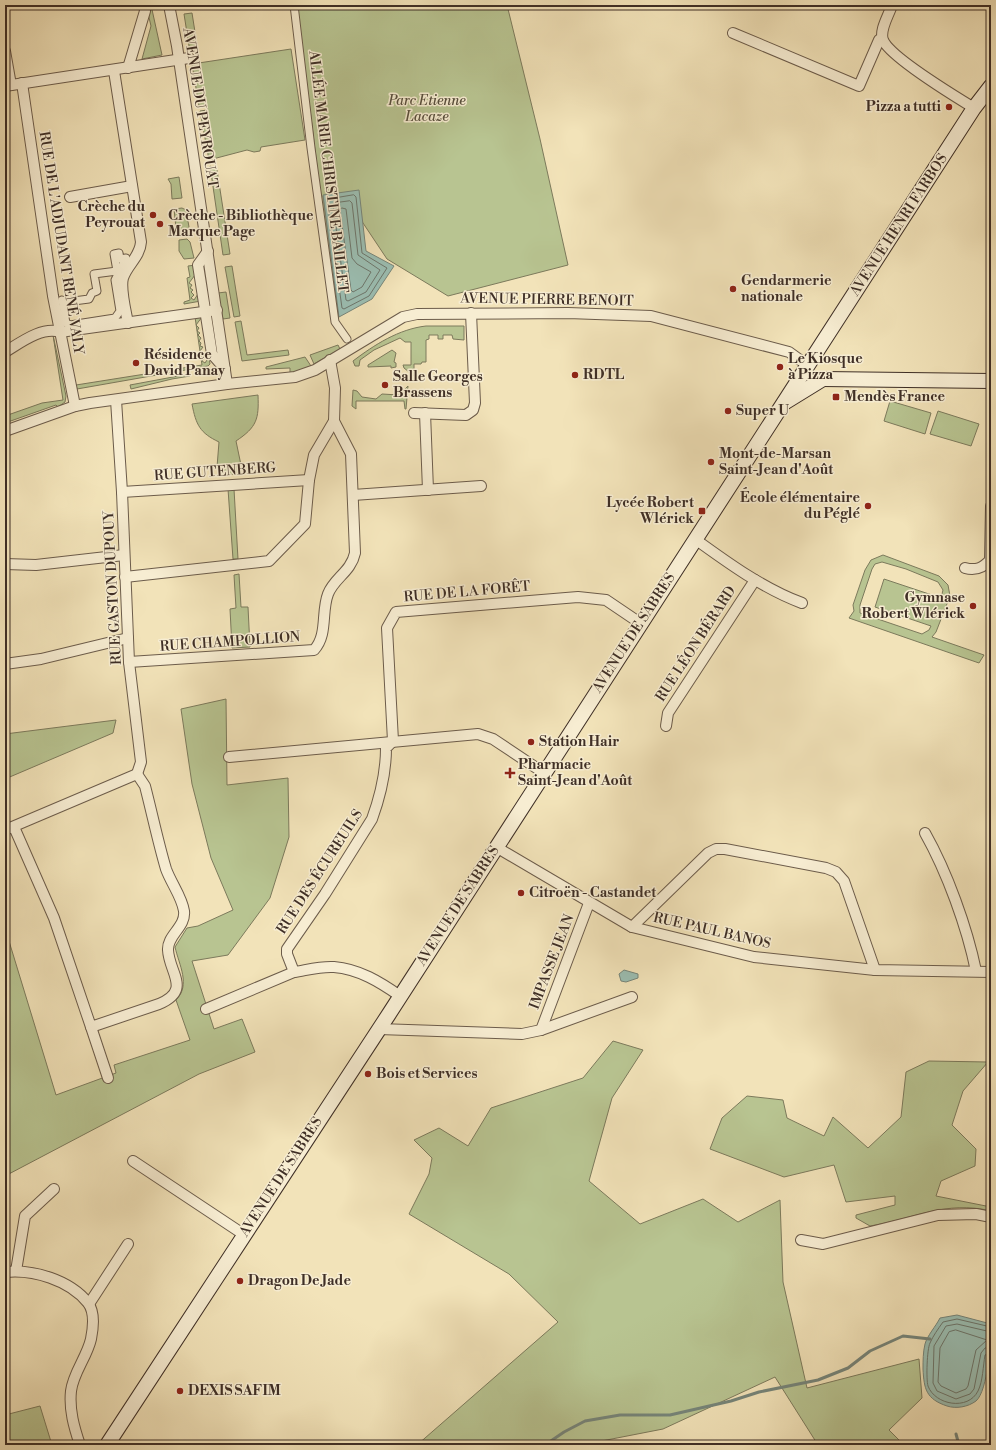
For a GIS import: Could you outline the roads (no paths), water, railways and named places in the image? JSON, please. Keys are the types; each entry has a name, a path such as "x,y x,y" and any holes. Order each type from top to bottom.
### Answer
{"main road":[{"name":"AVENUE HENRI FARBOS","path":"807,365 974,108 991,86"},
{"path":"807,365 823,379"},
{"name":"AVENUE DE SABRES","path":"107,1445 243,1234 379,1029 807,365"},
{"path":"782,404 823,379 991,381"}],"street":[{"path":"128,68 145,11 144,5"},
{"name":"AVENUE DU PEYROUAT","path":"170,5 184,59 208,251 227,384"},
{"name":"ALLÉE MARIE CHRISTINE BAILLET","path":"294,5 311,148 335,322 348,339"},
{"path":"892,5 883,29 883,41 898,56 974,108"},
{"path":"733,33 859,86 879,40 883,41"},
{"path":"5,51 8,85 114,71 184,59"},
{"path":"114,71 141,242 140,250 123,277 122,284 128,323"},
{"name":"RUE DE L'ADJUDANT RENÉ VALY","path":"22,83 53,296 75,406"},
{"path":"70,196 131,182"},
{"path":"208,251 198,265 212,354 225,368"},
{"path":"120,253 120,259 126,258 115,280 120,311 115,318 70,325 66,323 62,300 66,302 89,298 92,293 97,291 94,274 117,271 114,254 120,253"},
{"path":"5,352 33,336 52,330 60,332 217,310"},
{"name":"AVENUE PIERRE BENOIT","path":"5,431 75,406 227,384 295,377 315,370 403,317 417,314 568,312 651,316 789,352 807,365"},
{"path":"414,413 466,415 473,410 475,403 471,313"},
{"name":"RUE CHAMPOLLION","path":"130,662 314,650 319,644 322,635 325,605 329,592 353,564 355,553 351,454 334,421 335,388 330,360"},
{"name":"RUE GASTON DUPOUY","path":"116,400 122,492 128,638 141,762 138,774"},
{"path":"425,413 428,490"},
{"path":"125,576 269,561 305,524 309,480 314,455 334,421"},
{"name":"RUE GUTENBERG","path":"122,492 309,480"},
{"path":"353,495 481,486"},
{"path":"965,568 972,570 979,568 990,560 991,506"},
{"path":"695,539 755,580 784,597 802,603"},
{"path":"5,564 36,565 124,555"},
{"name":"RUE LÉON BÉRARD","path":"666,726 668,712 755,580"},
{"name":"RUE DE LA FORÊT","path":"393,741 387,628 396,612 578,597 606,600 640,623"},
{"path":"5,664 41,659 128,638"},
{"path":"229,757 393,741 482,735 493,740 544,773"},
{"name":"RUE DES ÉCUREUILS","path":"294,972 287,954 287,949 325,894 372,819 377,806 383,776 386,748 393,741"},
{"path":"91,1027 160,1004 170,999 176,991 178,981 168,947 170,939 179,928 184,913 166,870 145,786 138,774 9,829 54,918 108,1078"},
{"path":"925,833 939,858 972,952 976,971"},
{"name":"RUE PAUL BANOS","path":"496,847 632,928 754,957 875,970 991,972"},
{"path":"632,928 708,853 716,848 725,849 826,868 836,872 844,881 875,970"},
{"name":"IMPASSE JEAN","path":"541,1030 589,903"},
{"path":"206,1009 294,972 334,967 360,973 380,982 400,996"},
{"path":"379,1029 522,1034 541,1030 632,997"},
{"path":"133,1161 243,1234"},
{"path":"16,1271 25,1216 54,1189"},
{"path":"801,1240 823,1244 938,1215 976,1214 991,1217"},
{"path":"89,1304 128,1244"},
{"path":"5,1272 16,1271 55,1280 69,1286 89,1304 93,1322 91,1340 71,1389 70,1409 80,1445"}],"water":[{"path":"359,190 366,251 394,266 372,299 339,317 323,195"},
{"path":"624,970 638,974 638,978 626,982 621,981 619,974"},
{"path":"957,1315 991,1324 988,1364 983,1387 976,1401 962,1407 947,1406 930,1396 925,1388 923,1369 926,1341 940,1318"}],"waterway":[{"path":"545,1445 564,1432 585,1421 620,1415 670,1415 731,1401 759,1392 818,1380 848,1368 870,1351 903,1336 930,1339"},
{"path":"956,1434 959,1445"}],"place":[{"name":"Pizza a tutti","path":"949,107"},
{"name":"Crèche du Peyrouat","path":"153,215"},
{"name":"Crèche - Bibliothèque Marque Page","path":"160,224"},
{"name":"Gendarmerie nationale","path":"733,289"},
{"name":"Résidence David Panay","path":"136,363"},
{"name":"Le Kiosque à Pizza","path":"780,367"},
{"name":"RDTL","path":"575,375"},
{"name":"Salle Georges Brassens","path":"385,385"},
{"name":"Mendès France","path":"836,397"},
{"name":"Super U","path":"728,411"},
{"name":"Mont-de-Marsan Saint-Jean d'Août","path":"711,462"},
{"name":"École élémentaire du Péglé","path":"868,506"},
{"name":"Lycée Robert Wlérick","path":"702,511"},
{"name":"Gymnase Robert Wlérick","path":"973,606"},
{"name":"Station Hair","path":"531,742"},
{"name":"Pharmacie Saint-Jean d'Août","path":"510,773"},
{"name":"Citroën - Castandet","path":"521,893"},
{"name":"Bois et Services","path":"368,1074"},
{"name":"Dragon De Jade","path":"240,1281"},
{"name":"DEXIS SAFIM","path":"180,1391"}],"park label":[{"name":"Parc Etienne Lacaze","path":"427,110"}]}
